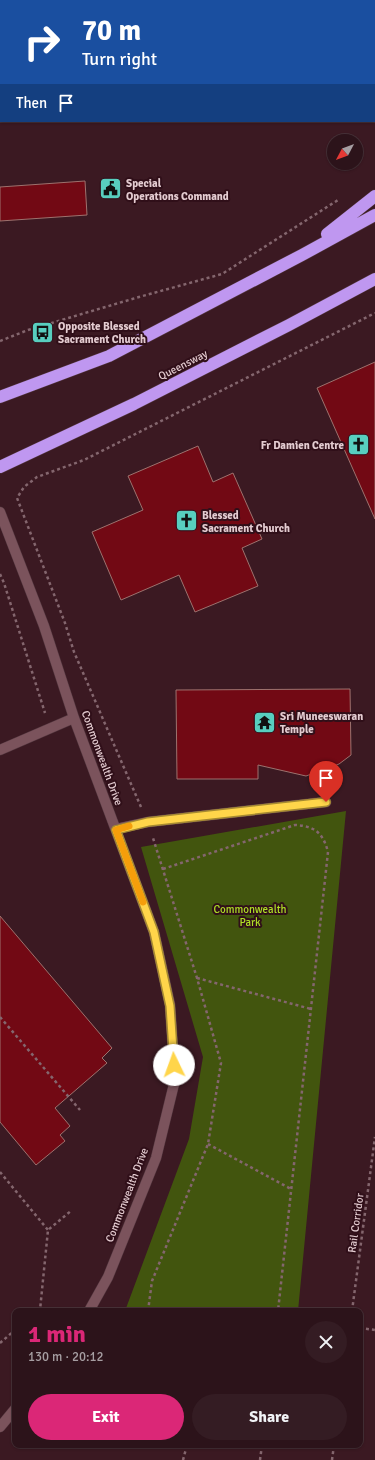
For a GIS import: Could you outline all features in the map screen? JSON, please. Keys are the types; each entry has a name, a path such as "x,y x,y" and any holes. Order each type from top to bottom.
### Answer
{"highway":[{"path":"302,255 375,196"},
{"path":"0,398 109,356 375,215"},
{"name":"Queensway","path":"0,467 141,400 289,325 375,279"}],"street":[{"name":"Commonwealth Drive","path":"0,512 44,626 74,718 154,932 170,1006 175,1080 156,1158 108,1277 91,1308"},
{"path":"0,750 74,718"},
{"path":"116,830 148,822 326,802"},
{"path":"0,1427 12,1413"}],"path":[{"path":"0,341 28,330 222,274 342,197"},
{"path":"148,1308 152,1281 208,1144 221,1063 197,978 148,822 74,652 65,623 17,498 24,487 38,477 84,460 375,313"},
{"path":"0,574 50,728"},
{"path":"162,869 295,825 313,829 321,834 326,842 328,852 278,1308"},
{"path":"197,978 311,1009"},
{"path":"0,1017 80,1110"},
{"name":"Rail Corridor","path":"352,1308 375,1137"},
{"path":"208,1144 291,1189"},
{"path":"0,1172 48,1230"},
{"path":"40,1308 48,1230 72,1210"},
{"path":"363,1328 375,1330"},
{"path":"0,1343 12,1333"},
{"path":"183,1460 186,1448"},
{"path":"260,1460 262,1448"},
{"path":"332,1460 334,1448"}],"green space":[{"name":"Commonwealth Park","path":"346,811 298,1308 126,1308 189,1139 203,1057 141,847"}],"building":[{"path":"85,181 87,215 0,221 0,187"},
{"name":"Fr Damien Centre","path":"375,362 375,519 317,388"},
{"name":"Blessed Sacrament Church","path":"198,446 213,482 233,473 262,539 242,548 258,586 195,612 179,575 121,600 92,532 143,510 128,476"},
{"name":"Sri Muneeswaran Temple","path":"350,689 351,755 339,764 306,776 258,765 258,779 177,779 176,690"},
{"path":"0,916 112,1048 102,1058 107,1063 55,1108 70,1126 60,1135 65,1141 36,1165 0,1122"}],"slow traffic":[{"path":"129,826 116,830 143,902"}],"place":[{"name":"Special Operations Command","path":"110,189"},
{"name":"Opposite Blessed Sacrament Church","path":"42,332"},
{"name":"Fr Damien Centre","path":"359,445"},
{"name":"Blessed Sacrament Church","path":"186,521"},
{"name":"Sri Muneeswaran Temple","path":"264,722"}],"route":[{"path":"174,1065 170,1006 154,932 116,830 148,822 326,802"}]}
